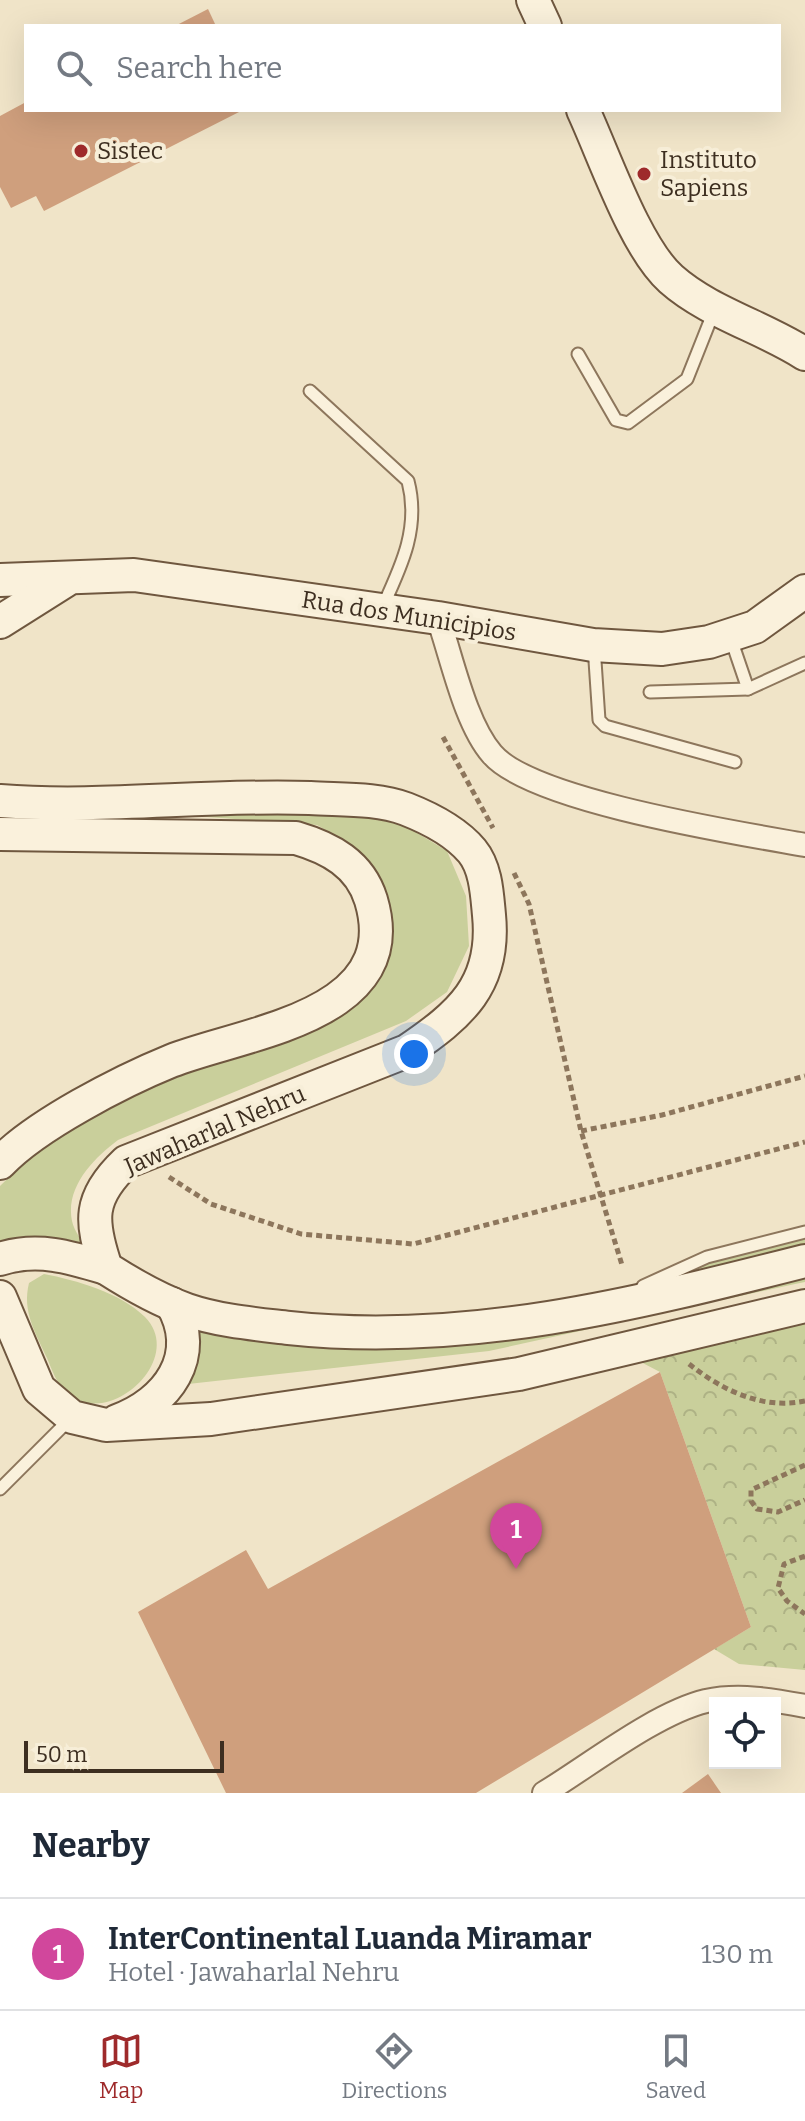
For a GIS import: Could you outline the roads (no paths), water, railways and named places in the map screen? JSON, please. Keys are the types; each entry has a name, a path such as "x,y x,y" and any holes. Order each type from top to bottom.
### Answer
{"main road":[{"path":"533,0 544,24"},
{"path":"584,112 647,249 670,278 715,307 805,354"},
{"name":"Rua dos Municipios","path":"0,580 134,575 438,618 593,645 662,649 755,627 805,591"},
{"path":"0,622 45,591 79,576"},
{"name":"Jawaharlal Nehru","path":"0,801 272,797 369,802 404,808 442,826 473,852 486,883 491,928 485,969 465,1006 407,1051 126,1162 109,1178 97,1200 93,1219 106,1268"},
{"path":"0,834 296,838 320,845 355,870 367,887 376,930 365,971 348,992 320,1011 174,1060 125,1082 75,1109 0,1163"},
{"path":"0,1259 31,1253 58,1254 106,1268 172,1304 212,1316 334,1333 453,1332 587,1313 805,1261"},
{"path":"0,1297 39,1389 72,1417 106,1425 211,1419 519,1374 805,1306"},
{"path":"106,1425 140,1413 164,1393 177,1375 183,1354 179,1316 172,1304"}],"street":[{"path":"438,618 475,725 491,753 514,773 547,787 661,817 805,845"},
{"path":"544,1793 680,1709 736,1698 770,1699 805,1706"}],"lane":[{"path":"578,354 616,420 628,423 687,379 715,307"},
{"path":"310,391 408,481 413,502 406,556 381,610"},
{"path":"730,635 748,689"},
{"path":"593,645 599,720 605,726 735,762"},
{"path":"650,692 748,689 805,663"},
{"path":"587,1313 707,1257 805,1232"},
{"path":"0,1489 72,1417"}],"place":[{"name":"Sistec","path":"81,151"},
{"name":"Instituto Sapiens","path":"644,174"},
{"name":"InterContinental Luanda Miramar","path":"516,1569"}]}
